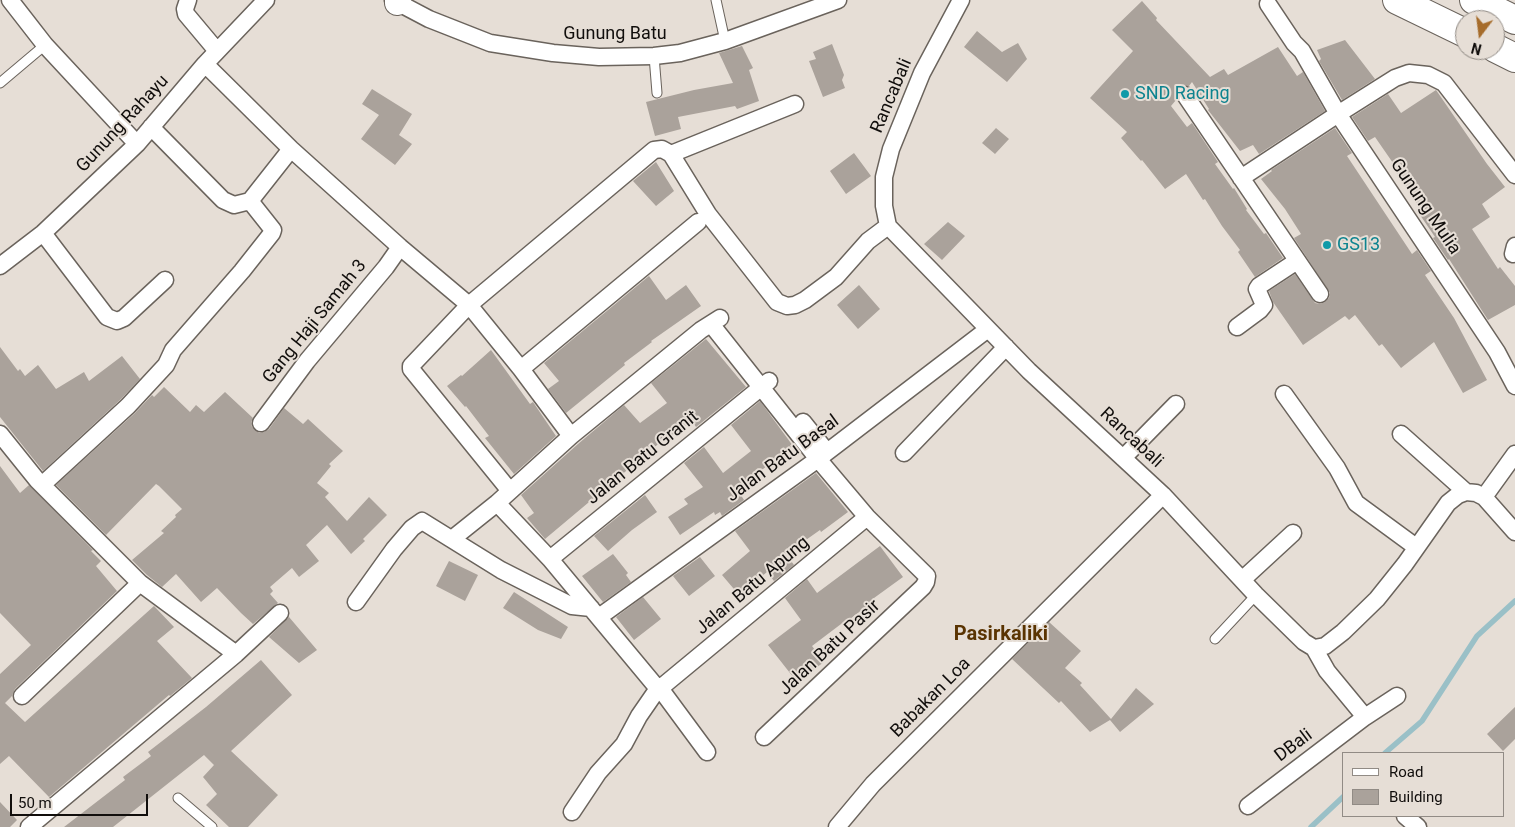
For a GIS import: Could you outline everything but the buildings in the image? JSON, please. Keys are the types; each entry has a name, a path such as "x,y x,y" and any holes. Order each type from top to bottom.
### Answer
{"highway":[{"path":"1398,0 1455,28"},
{"path":"1474,0 1515,20"}],"street":[{"path":"10,0 45,45 137,144"},
{"path":"188,0 185,9 186,14 217,51"},
{"name":"Gunung Rahayu","path":"0,266 43,233 137,144 205,64 266,0"},
{"name":"Gunung Batu","path":"397,1 429,19 490,43 553,53 599,57 654,56 680,53 725,41 838,0"},
{"name":"Rancabali","path":"961,0 922,73 891,149 884,177 884,206 888,226 1006,348 1163,495 1256,595 1304,642 1314,648"},
{"name":"Gunung Mulia","path":"1264,2 1281,13 1300,40 1302,51 1338,114 1488,338 1515,386"},
{"path":"205,64 291,148 400,247 469,305 572,436"},
{"path":"1241,178 1395,78 1409,73 1428,75 1444,83 1515,175"},
{"path":"1185,95 1320,294"},
{"path":"671,154 795,104"},
{"path":"151,128 223,200 234,205 250,201 291,148"},
{"path":"510,491 411,369 413,362 469,305 654,150 662,148 671,154 708,214 777,302 786,306 795,305 805,300 836,277 868,241 888,226"},
{"path":"42,485 128,406 166,365 174,350 272,233 272,230 250,201"},
{"path":"521,369 698,222"},
{"path":"43,233 107,317 117,321 124,318 165,280"},
{"name":"Gang Haji Samah 3","path":"260,423 307,361 386,268 400,247"},
{"path":"1237,327 1264,305 1258,289 1259,286 1297,261"},
{"path":"452,539 572,436 701,330 711,324 766,384 867,517"},
{"name":"Jalan Batu Basal","path":"595,613 822,456 988,329"},
{"path":"904,454 1006,348"},
{"name":"Jalan Batu Granit","path":"550,559 766,384"},
{"path":"1284,394 1337,468 1356,503 1416,547"},
{"path":"1123,458 1176,404"},
{"path":"0,434 42,485 140,583 236,654"},
{"path":"1400,434 1466,492"},
{"path":"1484,497 1515,454"},
{"path":"1365,717 1327,671 1314,648 1325,646 1343,632 1377,599 1448,503 1458,495 1466,492 1476,493 1484,497 1515,532"},
{"name":"Babakan Loa","path":"837,827 873,784 1163,495"},
{"path":"496,503 550,559 654,684 662,686 707,752"},
{"name":"Jalan Batu Pasir","path":"764,737 926,582 927,576 867,517"},
{"name":"Jalan Batu Apung","path":"572,812 598,772 624,744 643,709 662,686 867,517"},
{"path":"356,602 394,549 412,528 422,521 501,570 572,606 595,613"},
{"path":"1242,580 1293,533"},
{"path":"22,696 140,583"},
{"path":"29,827 236,654 280,613"},
{"name":"DBali","path":"1248,806 1365,717 1397,696"},
{"path":"1394,827 1410,819"}],"lane":[{"path":"716,0 725,41"},
{"path":"0,84 45,45"},
{"path":"654,56 657,93"},
{"path":"1215,639 1256,595"},
{"path":"178,798 212,827"}],"waterway":[{"path":"1386,752 1422,721 1477,636 1515,601"},
{"path":"1311,827 1342,798"}],"place":[{"name":"SND Racing","path":"1125,94"},
{"name":"GS13","path":"1327,245"}],"district":[{"name":"Pasirkaliki","path":"1001,635"}]}
